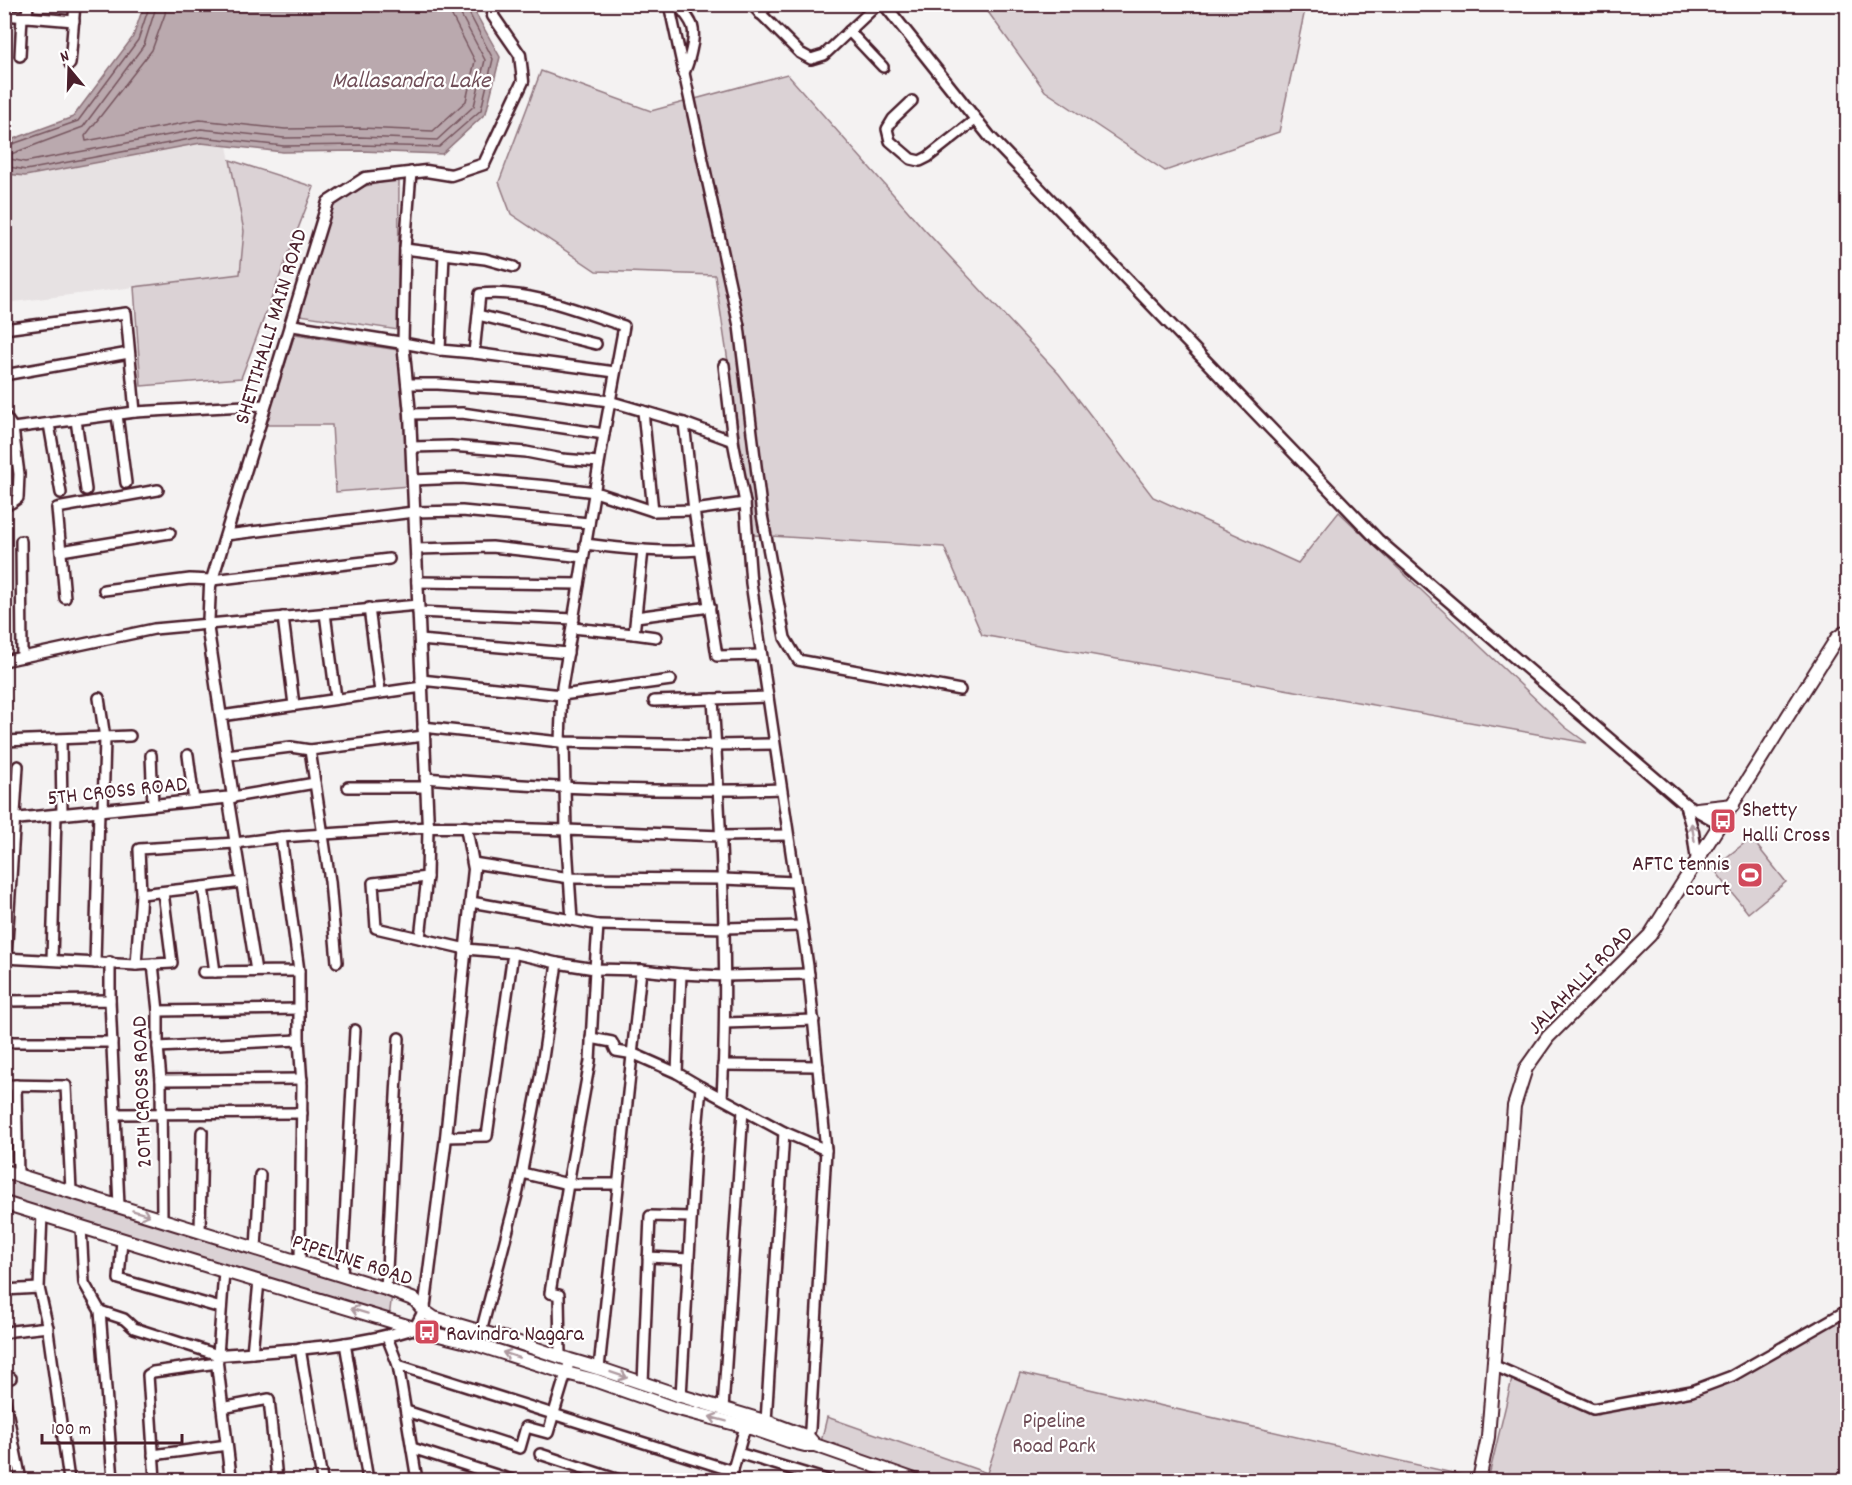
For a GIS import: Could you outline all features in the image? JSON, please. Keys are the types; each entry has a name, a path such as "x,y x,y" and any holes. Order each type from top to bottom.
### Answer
{"main road":[{"name":"JALAHALLI ROAD","path":"1479,1480 1488,1437 1495,1366 1514,1106 1526,1068 1548,1037 1650,935 1837,638 1848,630"},
{"path":"1691,807 1733,805"},
{"name":"PIPELINE ROAD","path":"4,1171 386,1289 415,1300 424,1311 434,1317 766,1422 809,1442 915,1480"},
{"name":"PIPELINE ROAD","path":"4,1203 224,1271 594,1380 671,1407 809,1442"}],"street":[{"path":"20,56 28,4"},
{"path":"70,64 75,4"},
{"name":"SHETTIHALLI MAIN ROAD","path":"230,798 221,716 208,632 212,580 328,202 364,178 426,171 451,175 484,164 523,81 520,55 493,16 493,4"},
{"path":"669,4 738,326 762,515 785,638 798,660 960,690"},
{"path":"677,4 687,17 695,38 688,66 683,74"},
{"path":"751,4 800,53 811,59 824,55 878,4"},
{"path":"760,14 769,4"},
{"path":"884,4 990,137 1378,540 1691,807 1721,824"},
{"path":"4,15 74,21"},
{"path":"849,32 884,67"},
{"path":"912,101 893,119 887,129 890,141 911,159 920,161 928,157 975,120"},
{"path":"411,172 405,249 404,343 410,414 428,827 427,877 420,938"},
{"path":"405,249 486,260 514,267"},
{"path":"440,350 444,254"},
{"path":"474,353 480,294 500,292 545,301 624,326 603,434 562,695 562,742 572,920"},
{"path":"4,329 126,313 135,412"},
{"path":"478,315 596,344"},
{"path":"290,325 440,350 615,372"},
{"path":"4,375 129,353"},
{"path":"724,365 744,503 751,583 761,655 809,974 826,1150 809,1442"},
{"path":"407,384 533,391 609,401 684,423 734,441"},
{"path":"13,428 135,412 266,405"},
{"path":"643,411 653,511"},
{"path":"410,414 462,413 603,434"},
{"path":"4,415 13,428 19,474 18,498 11,503 4,504"},
{"path":"117,415 126,483"},
{"path":"76,420 86,490"},
{"path":"684,423 694,510 717,656 761,655"},
{"path":"49,424 62,494"},
{"path":"411,447 451,446 505,450 599,462"},
{"path":"413,480 461,478 595,492 653,511 694,510 744,503"},
{"path":"65,598 57,508 158,489"},
{"path":"226,535 414,512 462,511 589,523"},
{"path":"61,551 170,533"},
{"path":"21,541 22,657"},
{"path":"585,544 676,552 700,550"},
{"path":"416,549 492,547 583,557"},
{"path":"634,634 643,550"},
{"path":"104,590 389,559"},
{"path":"417,582 579,584"},
{"path":"636,617 710,607"},
{"path":"4,661 154,629 369,608 418,609 573,623 656,637"},
{"path":"369,608 380,692"},
{"path":"325,613 336,698"},
{"path":"283,617 294,705"},
{"path":"420,640 568,653"},
{"path":"221,716 380,692 422,683 562,695 671,680"},
{"path":"654,701 768,697"},
{"path":"95,963 105,738 99,698"},
{"path":"713,699 723,879 725,1023 722,1098"},
{"path":"226,755 291,747 310,750 424,732 562,742 774,744"},
{"path":"4,741 130,736"},
{"path":"52,960 62,740"},
{"path":"310,750 324,833 337,962"},
{"path":"152,755 153,805"},
{"path":"188,755 194,801"},
{"path":"18,765 10,819 5,958 95,963 172,963 163,892"},
{"path":"256,971 230,798 315,783"},
{"path":"348,787 426,783 565,789 718,791 781,789"},
{"name":"5TH CROSS ROAD","path":"10,819 230,798"},
{"path":"1691,807 1691,824 1697,861"},
{"path":"136,964 141,894 139,849 235,843 324,833 466,826 721,836 788,835"},
{"path":"155,1480 148,1375 153,1372 252,1353 387,1337 415,1328 424,1311 446,1137 474,869 466,826"},
{"path":"281,837 299,971 299,1040 302,1079 300,1262"},
{"path":"473,863 570,878 795,882"},
{"path":"427,877 373,883 376,928 466,949 513,953 595,969 725,976 809,974"},
{"path":"141,894 242,882"},
{"path":"203,887 215,972"},
{"path":"471,902 598,925 724,928 802,926"},
{"path":"406,1411 520,1448 526,1427 548,1433 566,1373 559,1295 550,1293 590,1061 598,925"},
{"path":"446,1137 487,1136 513,953"},
{"path":"110,962 118,1206"},
{"path":"481,1332 522,1173 541,1072 557,963"},
{"name":"20TH CROSS ROAD","path":"153,964 161,1080 162,1220"},
{"path":"599,1368 634,1054 641,970"},
{"path":"203,972 299,971"},
{"path":"677,1073 681,974"},
{"path":"4,1001 110,1000"},
{"path":"158,1011 299,1009"},
{"path":"725,1023 814,1020"},
{"path":"342,1275 355,1029"},
{"path":"386,1289 399,1038"},
{"path":"591,1038 612,1041 616,1051 634,1054 677,1073 784,1132 826,1150"},
{"path":"158,1047 299,1040"},
{"path":"4,1042 112,1042"},
{"path":"723,1065 818,1065"},
{"path":"161,1080 302,1079"},
{"path":"4,1085 66,1086 71,1191"},
{"path":"16,1085 18,1175"},
{"path":"681,1396 701,1087"},
{"path":"723,1409 744,1110"},
{"path":"116,1114 302,1113"},
{"path":"200,1231 202,1132"},
{"path":"766,1422 784,1132"},
{"path":"522,1173 568,1184 618,1184"},
{"path":"256,1249 260,1175"},
{"path":"42,1214 39,1288 48,1327 69,1480"},
{"path":"643,1383 650,1216 692,1217"},
{"path":"81,1227 84,1283 100,1311 113,1480"},
{"path":"122,1240 119,1279 221,1308"},
{"path":"648,1257 689,1259"},
{"path":"224,1271 218,1359 231,1480"},
{"path":"252,1353 259,1281"},
{"path":"4,1290 39,1288"},
{"path":"1495,1366 1593,1409 1692,1391 1722,1380 1848,1310"},
{"path":"100,1311 124,1320 134,1328 218,1359"},
{"path":"4,1334 48,1327"},
{"path":"387,1337 398,1365 417,1480"},
{"path":"345,1343 368,1480"},
{"path":"300,1348 322,1480"},
{"path":"398,1365 733,1470"},
{"path":"4,1396 21,1480"},
{"path":"222,1408 269,1399 277,1480"},
{"path":"730,1480 745,1427"},
{"path":"153,1455 227,1445"},
{"path":"412,1449 512,1480"},
{"path":"738,1453 827,1480"},
{"path":"540,1454 619,1480"}],"shaded area":[{"path":"201,143 227,146 244,231 240,274 5,303 4,163 8,174"}],"green space":[{"path":"983,5 1306,5 1279,132 1165,171 1045,91"},
{"path":"541,71 651,111 787,74 923,228 1059,374 1153,497 1298,563 1339,512 1565,727 1587,743 982,635 944,547 754,535 715,275 596,271 511,214 499,182"},
{"path":"230,160 314,187 241,378 141,386 134,287 240,274 244,231"},
{"path":"399,179 398,330 300,315 332,204 365,186"},
{"path":"295,334 398,350 409,486 336,492 332,425 265,425"},
{"name":"AFTC tennis court","path":"1751,838 1786,882 1748,913 1713,868"},
{"path":"4,1175 392,1293 389,1319 5,1200"},
{"path":"1847,1315 1847,1480 1488,1480 1512,1379 1589,1414 1694,1394"},
{"name":"Pipeline Road Park","path":"1020,1373 1470,1477 1469,1480 915,1480 821,1442 827,1417 987,1473"}],"water":[{"name":"Mallasandra Lake","path":"144,5 471,5 500,57 486,113 442,154 360,151 283,152 201,143 25,176 7,174 5,142 73,117 133,37"}],"place":[{"name":"Shetty Halli Cross","path":"1723,821"},
{"name":"AFTC tennis court","path":"1750,875"},
{"name":"Ravindra Nagara","path":"427,1332"}]}
